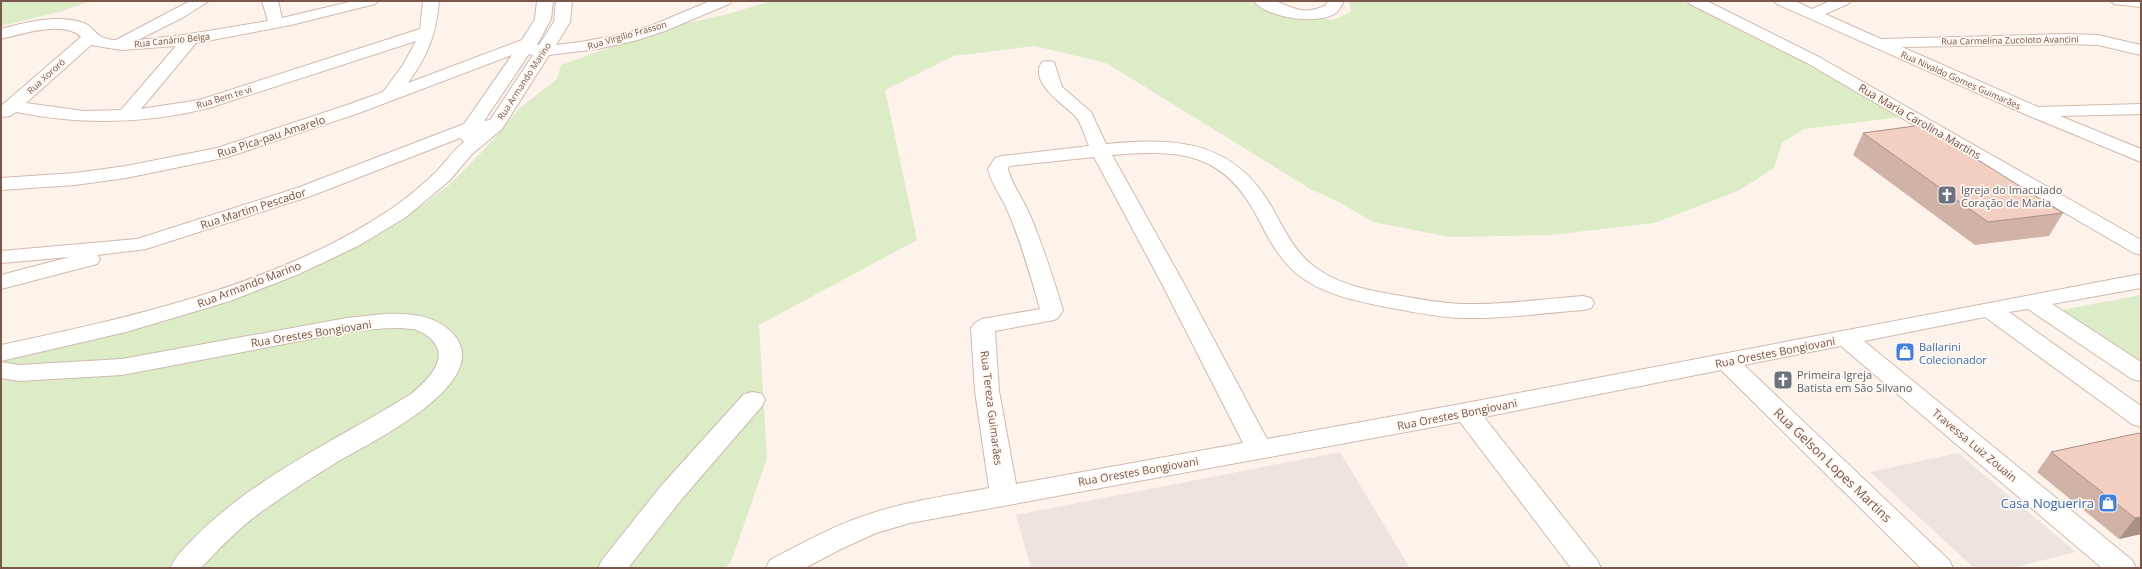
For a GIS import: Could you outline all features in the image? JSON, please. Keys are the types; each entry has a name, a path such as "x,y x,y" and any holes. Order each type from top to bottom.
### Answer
{"street":[{"path":"117,44 177,15 201,1"},
{"path":"270,1 276,24"},
{"name":"Rua Canário Belga","path":"1,34 29,27 68,25 80,27 96,41 117,44 190,40 319,15 370,1"},
{"path":"389,96 412,65 427,32 431,1"},
{"name":"Rua Armando Marino","path":"1,353 111,329 176,311 222,296 291,269 351,242 399,214 442,176 465,150 496,125 533,48 543,18 545,1"},
{"name":"Rua Armando Marino","path":"465,150 470,128 533,48 562,22 564,1"},
{"name":"Rua Virgílio Frasson","path":"533,48 580,48 629,36 659,28 724,1"},
{"path":"1262,1 1277,10 1291,15 1315,15 1331,9 1336,1"},
{"name":"Rua Maria Carolina Martins","path":"1695,1 1813,60 2141,248"},
{"name":"Rua Nivaldo Gomes Guimarães","path":"1782,1 2033,111 2141,156"},
{"path":"1812,14 1843,1"},
{"path":"2119,1 2141,2"},
{"name":"Rua Bem te vi","path":"7,110 90,116 126,116 174,111 203,104 427,32"},
{"name":"Rua Xororó","path":"7,110 90,37"},
{"name":"Rua Carmelina Zucoloto Avancini","path":"1878,43 2067,39 2098,40 2141,50"},
{"path":"126,116 190,40"},
{"name":"Rua Pica-pau Amarelo","path":"1,184 75,179 178,163 221,153 389,96 459,69 533,48"},
{"path":"412,65 459,69"},
{"path":"1048,66 1050,82 1054,89 1085,116 1100,151 1172,282 1259,449"},
{"path":"2033,111 2141,109"},
{"name":"Rua Martim Pescador","path":"1,258 139,245 304,192 470,128 496,125"},
{"path":"1100,151 1160,146 1207,155 1221,161 1253,192 1280,241 1293,260 1306,271 1342,289 1413,305 1461,311 1584,303"},
{"name":"Rua Tereza Guimarães","path":"1004,495 987,384 983,328 990,324 1050,314 1052,310 1027,232 1016,205 1001,181 998,169 999,164 1010,160 1100,151"},
{"path":"1,282 139,245"},
{"name":"Rua Orestes Bongiovani","path":"780,568 829,542 868,525 910,513 1466,412 1989,309 2141,281"},
{"path":"2032,301 2141,373"},
{"path":"1989,309 2141,418"},
{"name":"Rua Orestes Bongiovani","path":"1,370 19,373 122,367 347,325 380,322 422,324 437,332 448,341 451,353 449,365 434,388 420,400 264,495 234,517 184,568"},
{"name":"Travessa Luiz Zouain","path":"1846,338 2122,568"},
{"name":"Rua Gelson Lopes Martins","path":"1726,361 1939,568"},
{"path":"612,568 672,493 753,400"},
{"path":"1466,412 1587,568"}],"shaded area":[{"path":"1340,452 1410,568 1031,568 1016,515"},
{"path":"1958,453 2076,552 2012,568 1974,568 1870,472"}],"green space":[{"path":"1,1 90,1 63,11 1,26"},
{"path":"772,1 1263,1 1302,15 1333,20 1351,12 1349,1 1683,1 1794,56 1902,117 1804,129 1782,143 1774,168 1738,191 1654,223 1551,235 1449,237 1373,222 1339,202 1312,190 1106,63 1035,46 953,56 885,90 917,240 759,325 767,458 731,562 725,568 1,568 1,361 172,319 332,259 404,219 449,185 481,153 520,108 557,79 561,65 661,29 728,14"},
{"path":"2141,295 2141,363 2062,310"}],"building":[{"path":"1922,125 2063,213 1988,222 1863,133"},
{"path":"2139,433 2141,435 2141,517 2135,518 2051,452"}],"place":[{"name":"Igreja do Imaculado Coração de Maria","path":"1947,195"},
{"name":"Ballarini Colecionador","path":"1905,352"},
{"name":"Primeira Igreja Batista em São Silvano","path":"1783,380"},
{"name":"Casa Noguerira","path":"2108,503"}]}
